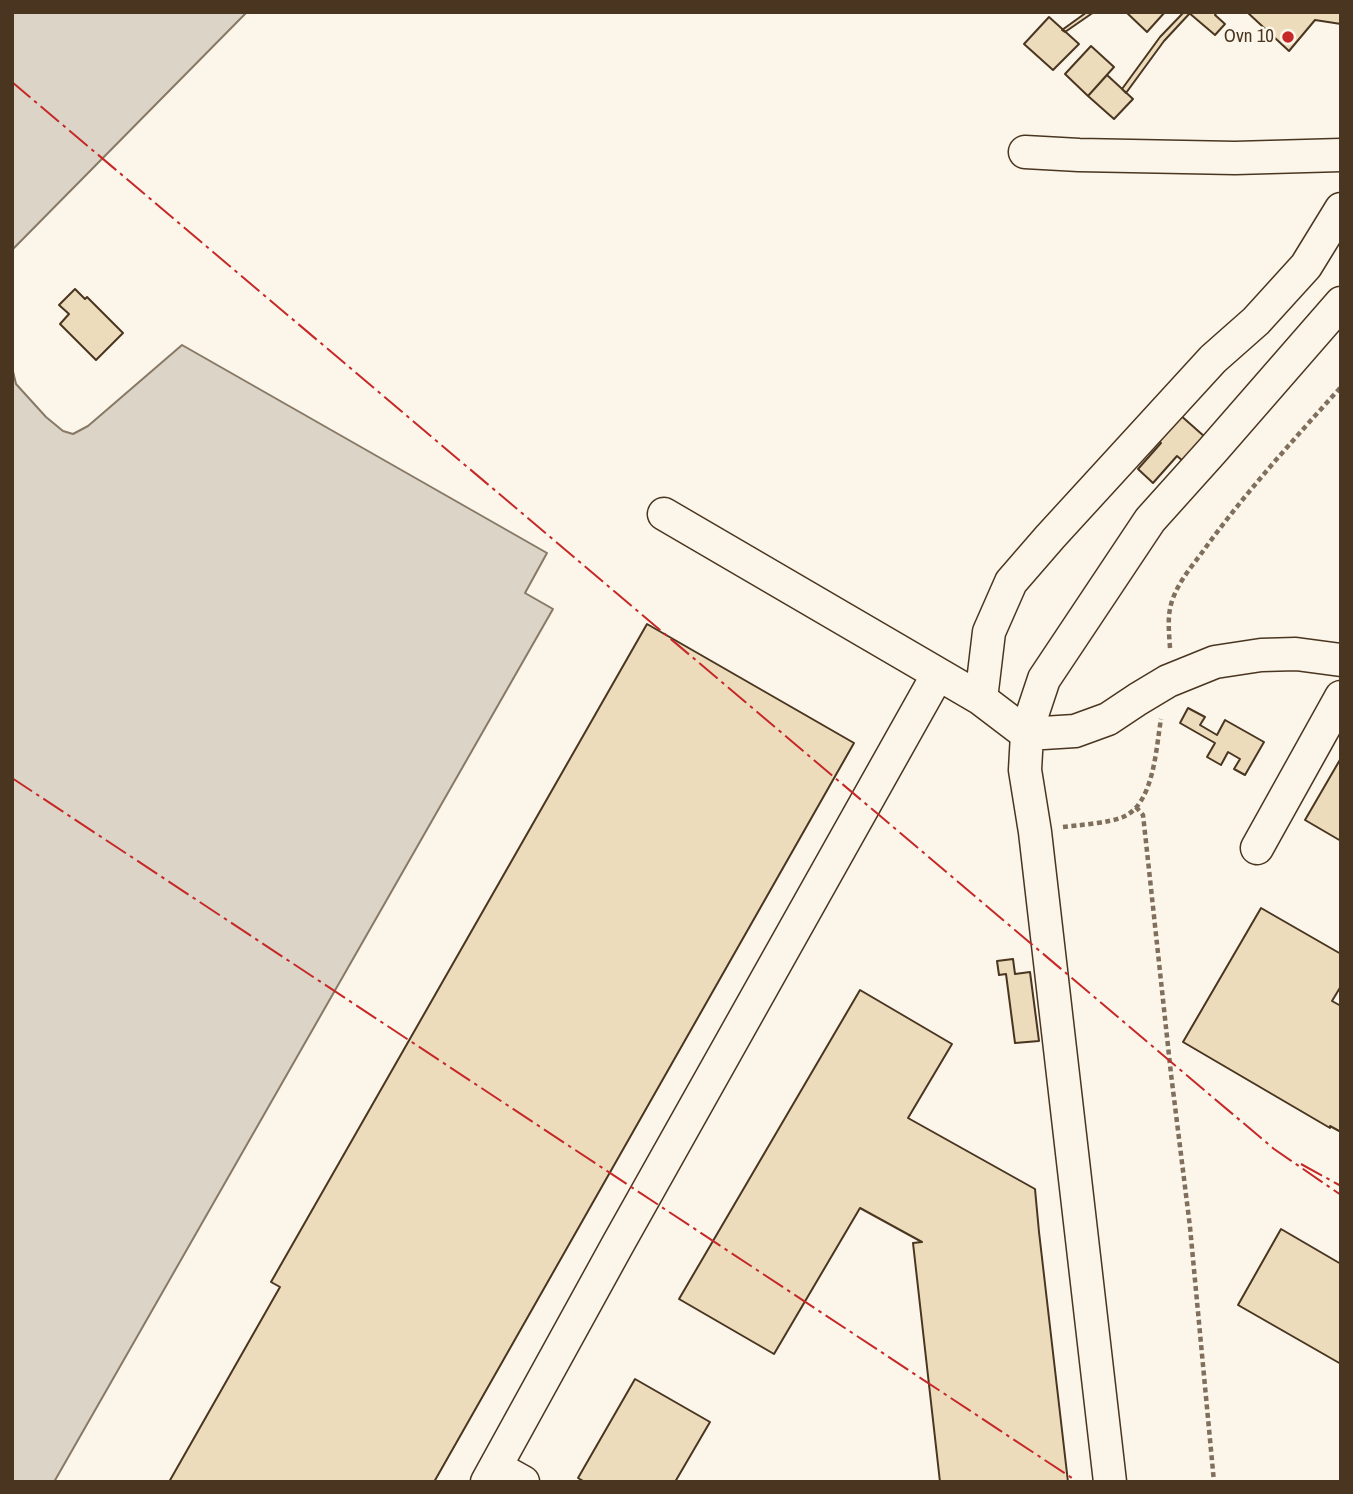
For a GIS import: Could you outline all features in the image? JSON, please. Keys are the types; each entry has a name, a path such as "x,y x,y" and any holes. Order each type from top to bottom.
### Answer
{"lane":[{"path":"1025,152 1235,158 1341,155"},
{"path":"981,699 989,632 1011,582 1213,359 1256,321 1306,266 1341,209"},
{"path":"1110,1482 1035,832 1025,770 1027,734 1044,679 1150,520 1341,303"},
{"path":"664,514 981,699 1027,734 1075,731 1108,719 1168,681 1214,662 1296,653 1341,660"},
{"path":"523,1482 491,1474 938,674"},
{"path":"1257,848 1341,697"}],"path":[{"path":"1035,832 1121,818 1136,807 1143,797 1152,775 1168,681 1169,618 1172,601 1181,581 1237,507 1341,387"},
{"path":"1136,807 1143,815 1190,1227 1214,1482"}],"shaded area":[{"path":"12,12 247,12 12,250"},
{"path":"182,345 547,553 525,593 553,609 54,1482 12,1482 12,367 16,384 46,417 63,431 73,434 88,426"}],"building":[{"path":"1087,12 1094,12 1065,32 1062,30"},
{"path":"1126,12 1165,12 1147,32"},
{"path":"1184,12 1190,13 1164,41 1126,93 1122,89 1160,37"},
{"name":"Ovn 10","path":"1188,12 1217,12 1215,15 1225,24 1215,35"},
{"name":"Ovn 10","path":"1247,12 1341,12 1341,24 1315,20 1289,51"},
{"path":"1049,17 1079,44 1053,70 1024,44"},
{"path":"1091,46 1114,67 1088,96 1065,74"},
{"path":"1107,75 1133,99 1114,119 1088,96"},
{"path":"75,289 85,299 87,297 123,333 96,360 60,324 69,314 59,305"},
{"path":"1179,414 1205,437 1183,461 1177,456 1153,483 1138,469 1161,443 1156,439"},
{"path":"647,624 854,743 434,1482 169,1482 280,1287 271,1282"},
{"path":"1188,708 1205,717 1200,725 1217,735 1225,720 1264,742 1245,775 1234,769 1240,759 1228,752 1221,765 1207,757 1215,743 1180,723"},
{"path":"1341,758 1341,841 1305,820"},
{"path":"1261,908 1341,954 1341,986 1332,1001 1341,1006 1341,1132 1183,1042"},
{"path":"1013,959 1015,974 1030,972 1039,1041 1015,1043 1006,974 999,975 997,961"},
{"path":"860,990 952,1044 908,1118 1035,1189 1068,1482 940,1482 913,1243 922,1242 860,1208 774,1354 679,1299"},
{"path":"1281,1229 1341,1264 1341,1364 1238,1305"},
{"path":"635,1379 710,1422 675,1482 585,1482 578,1478"}],"power":[{"path":"12,82 1274,1149 1341,1195"},
{"path":"12,778 1078,1482"},
{"path":"1301,1164 1341,1186"}],"place":[{"name":"Ovn 10","path":"1288,37"}]}
